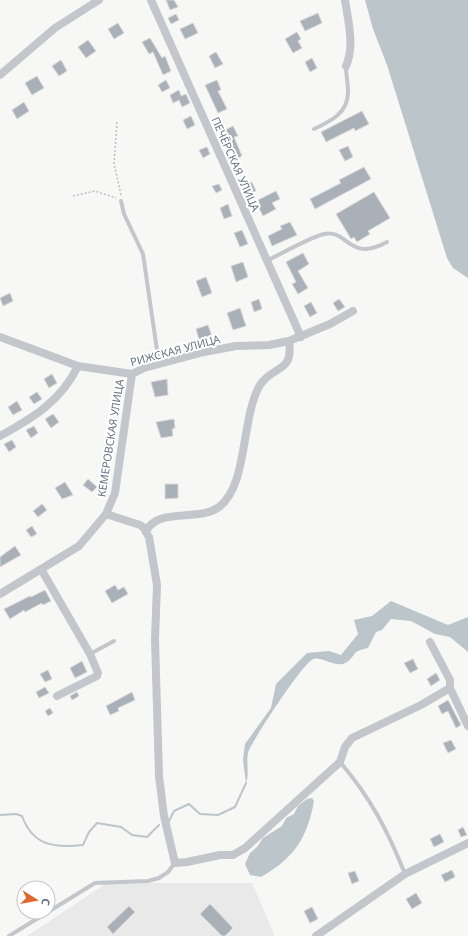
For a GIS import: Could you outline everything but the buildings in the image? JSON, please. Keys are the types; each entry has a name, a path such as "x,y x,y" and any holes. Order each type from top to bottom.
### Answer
{"street":[{"path":"0,75 55,28 99,0"},
{"name":"ПЕЧЁРСКАЯ УЛИЦА","path":"151,0 301,337"},
{"path":"345,0 350,38 350,54 346,66"},
{"name":"РИЖСКАЯ УЛИЦА","path":"0,337 78,366 132,374 136,371 159,364 223,348 269,345 289,341 301,337 353,311"},
{"path":"146,531 149,525 169,517 208,512 217,508 228,499 238,470 256,394 264,380 289,360 291,353 289,341"},
{"path":"0,436 33,417 51,404 65,388 78,366"},
{"name":"КЕМЕРОВСКАЯ УЛИЦА","path":"0,594 78,546 88,537 106,514 115,493 132,374"},
{"path":"106,514 140,525 146,531 157,586 155,639 159,776 164,816 175,863 220,855 233,855 245,848 340,762 345,746 352,738 421,705 450,688"},
{"path":"41,569 97,667 97,676 57,696"},
{"path":"430,642 450,680 450,688 468,726"},
{"path":"316,936 405,874 468,843"}],"lane":[{"path":"314,129 332,120 342,110 346,102 348,92 346,66"},
{"path":"121,201 124,214 143,254 159,364"},
{"path":"266,261 324,234 338,236 358,248 370,250 387,242"},
{"path":"90,654 114,641"},
{"path":"340,762 361,786 387,830 405,874"},
{"path":"56,907 95,883 148,881 159,878 168,872 175,863"},
{"path":"9,936 35,920"}],"path":[{"path":"73,196 95,191 107,194 121,201 121,192 114,172 117,122"}],"shaded area":[{"path":"365,0 468,0 468,278 453,268 447,258 387,65 373,29"},
{"path":"391,601 448,625 468,617 468,652 450,637 435,634 411,621 391,619 382,630 376,632 368,648 356,652 345,663 335,664 316,658 313,659 289,687 269,716 249,750 247,758 248,775 246,783 243,760 245,744 271,708 276,684 307,653 329,651 341,655 358,634 354,620 372,616"},
{"path":"312,798 314,801 311,814 303,837 290,855 261,877 250,875 245,864 250,853 257,847 263,838 282,826 286,818 294,814 298,806 307,799"},
{"path":"107,883 252,883 275,936 27,936 51,920 56,920 56,917"}],"waterway":[{"path":"169,821 174,811 189,804 200,814 218,815 235,807 246,783"},
{"path":"0,815 16,814 22,816 32,834 38,839 46,843 63,846 83,845 89,832 97,823 121,827 132,835 147,837 159,825"}]}
